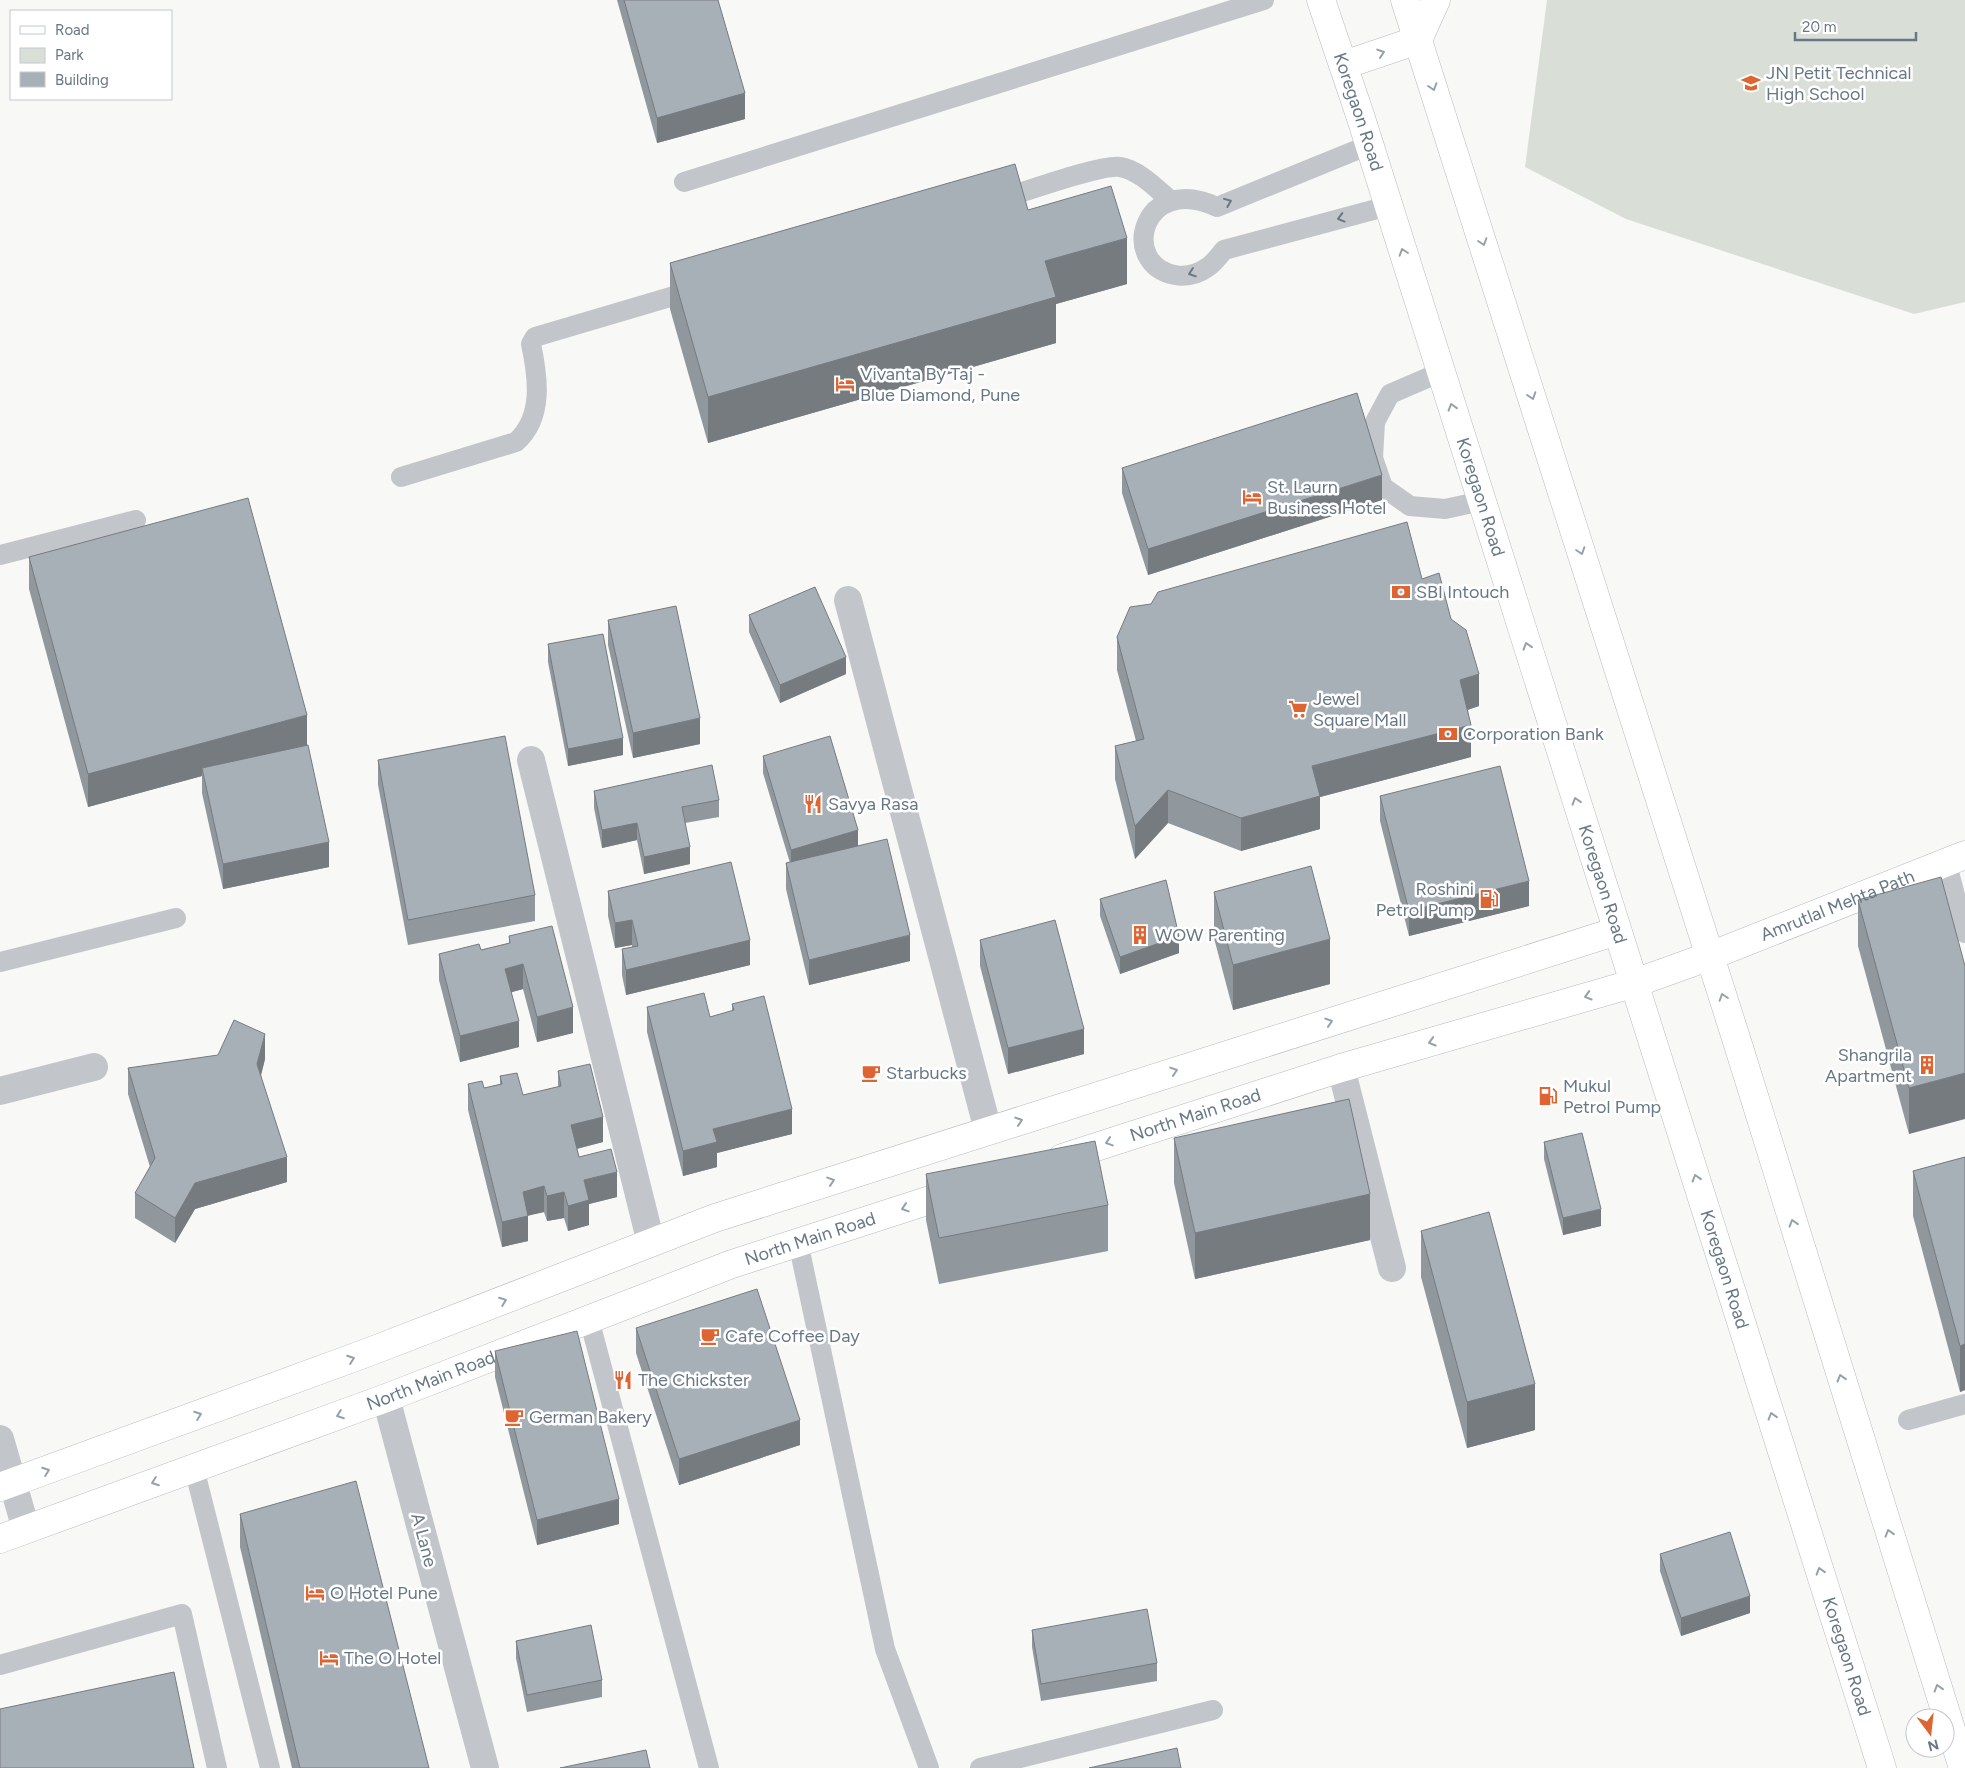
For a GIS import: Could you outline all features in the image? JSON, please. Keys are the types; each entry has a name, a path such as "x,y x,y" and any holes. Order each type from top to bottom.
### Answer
{"main road":[{"name":"Koregaon Road","path":"1321,0 1344,65 1616,931 1882,1768"},
{"path":"1405,0 1710,956 1962,1768"},
{"path":"1344,65 1418,40 1436,0"},
{"name":"Amrutlal Mehta Path","path":"1634,983 1710,956 1955,858"},
{"path":"6,1485 369,1352 715,1218 1616,931"},
{"name":"North Main Road","path":"1036,1166 1341,1068 1634,983"},
{"name":"North Main Road","path":"0,1539 386,1398 732,1264 989,1181"}],"street":[{"path":"848,600 988,1130"},
{"path":"531,760 651,1243"},
{"path":"0,1091 94,1067"},
{"path":"1341,1068 1392,1268"},
{"name":"A Lane","path":"386,1398 485,1768"},
{"path":"0,1439 6,1485 26,1529"}],"lane":[{"path":"684,182 1264,0"},
{"path":"1369,144 1217,207 1206,202 1188,199 1171,201 1158,208 1146,221 1144,243 1151,262 1167,273 1186,276 1207,267 1224,250 1388,206"},
{"path":"979,206 1101,169 1120,167 1136,174 1171,201"},
{"path":"400,476 516,442 525,434 538,398 538,376 531,344 535,337 714,284"},
{"path":"1441,372 1390,394 1375,422 1373,458 1383,487 1410,506 1444,509 1482,501"},
{"path":"0,554 136,520"},
{"path":"1955,858 1965,933"},
{"path":"0,962 176,918"},
{"path":"798,1242 885,1649 929,1768"},
{"path":"589,1320 709,1768"},
{"path":"1908,1420 1965,1404"},
{"path":"194,1468 270,1768"},
{"path":"0,1665 182,1614 217,1768"},
{"path":"980,1768 1213,1710"}],"green space":[{"name":"JN Petit Technical High School","path":"1547,0 1965,0 1965,302 1914,314 1626,219 1525,167"}],"building":[{"path":"624,0 718,0 745,93 657,118"},
{"path":"1015,164 1028,210 1111,186 1127,238 1045,261 1056,297 708,397 670,263"},
{"name":"St. Laurn Business Hotel","path":"1357,393 1382,475 1148,549 1122,468"},
{"path":"248,498 307,715 88,774 29,557"},
{"name":"Jewel Square Mall","path":"1407,522 1422,579 1439,573 1451,619 1466,630 1479,674 1460,680 1471,725 1312,766 1320,796 1241,818 1168,790 1135,826 1115,746 1144,739 1117,637 1130,607 1151,604 1158,592"},
{"path":"815,587 846,657 780,685 749,615"},
{"path":"676,606 700,718 633,733 608,620"},
{"path":"603,634 623,738 568,749 548,644"},
{"path":"505,736 535,895 408,920 378,760"},
{"path":"830,736 858,830 791,850 763,756"},
{"path":"308,745 329,842 223,864 202,768"},
{"path":"712,765 719,800 682,807 690,847 644,857 637,823 602,830 594,791"},
{"path":"1500,766 1529,881 1409,911 1380,796"},
{"path":"887,839 910,935 809,960 786,863"},
{"path":"731,862 750,940 626,970 622,949 638,946 632,920 615,923 608,891"},
{"path":"1311,866 1330,939 1233,965 1214,892"},
{"name":"Shangrila Apartment","path":"1941,877 1965,966 1965,1073 1909,1088 1858,900"},
{"name":"WOW Parenting","path":"1166,880 1179,936 1120,957 1100,899"},
{"path":"1055,920 1084,1029 1008,1048 980,940"},
{"path":"552,926 573,1007 537,1017 523,964 505,969 519,1021 460,1036 439,954 479,944 481,950 510,943 509,936"},
{"path":"704,993 710,1017 734,1010 732,1004 764,996 792,1109 713,1129 717,1142 683,1151 647,1007"},
{"path":"234,1020 265,1034 257,1064 287,1157 195,1183 175,1218 135,1193 155,1158 128,1068 218,1055"},
{"path":"590,1064 603,1117 571,1125 579,1157 611,1149 617,1172 584,1180 589,1200 568,1206 564,1192 547,1196 544,1186 523,1192 528,1216 502,1222 468,1084 482,1081 484,1088 502,1084 500,1076 517,1073 523,1095 561,1086 558,1071"},
{"path":"1349,1099 1370,1194 1195,1233 1174,1138"},
{"path":"1582,1133 1601,1209 1563,1218 1544,1142"},
{"path":"1095,1141 1108,1205 939,1238 926,1174"},
{"path":"1965,1157 1965,1344 1960,1346 1913,1171"},
{"path":"1489,1212 1535,1384 1467,1402 1421,1231"},
{"path":"757,1289 800,1420 679,1459 636,1328"},
{"path":"577,1331 619,1499 537,1520 495,1351"},
{"name":"The O Hotel","path":"356,1481 429,1768 300,1768 240,1514"},
{"path":"1730,1532 1750,1596 1681,1618 1660,1554"},
{"path":"1147,1609 1157,1663 1041,1684 1032,1630"},
{"path":"591,1625 602,1680 527,1695 516,1641"},
{"path":"174,1672 194,1768 0,1768 0,1709"},
{"path":"1177,1748 1181,1768 1089,1768"},
{"path":"646,1750 650,1768 560,1768"}],"place":[{"name":"JN Petit Technical High School","path":"1751,83"},
{"name":"Vivanta By Taj - Blue Diamond, Pune","path":"845,384"},
{"name":"St. Laurn Business Hotel","path":"1252,497"},
{"name":"SBI Intouch","path":"1401,592"},
{"name":"Jewel Square Mall","path":"1298,709"},
{"name":"Corporation Bank","path":"1448,734"},
{"name":"Savya Rasa","path":"813,804"},
{"name":"Roshini Petrol Pump","path":"1489,899"},
{"name":"WOW Parenting","path":"1140,935"},
{"name":"Shangrila Apartment","path":"1927,1065"},
{"name":"Starbucks","path":"871,1073"},
{"name":"Mukul Petrol Pump","path":"1548,1096"},
{"name":"Cafe Coffee Day","path":"710,1336"},
{"name":"The Chickster","path":"623,1380"},
{"name":"German Bakery","path":"514,1417"},
{"name":"O Hotel Pune","path":"315,1593"},
{"name":"The O Hotel","path":"329,1658"}]}
